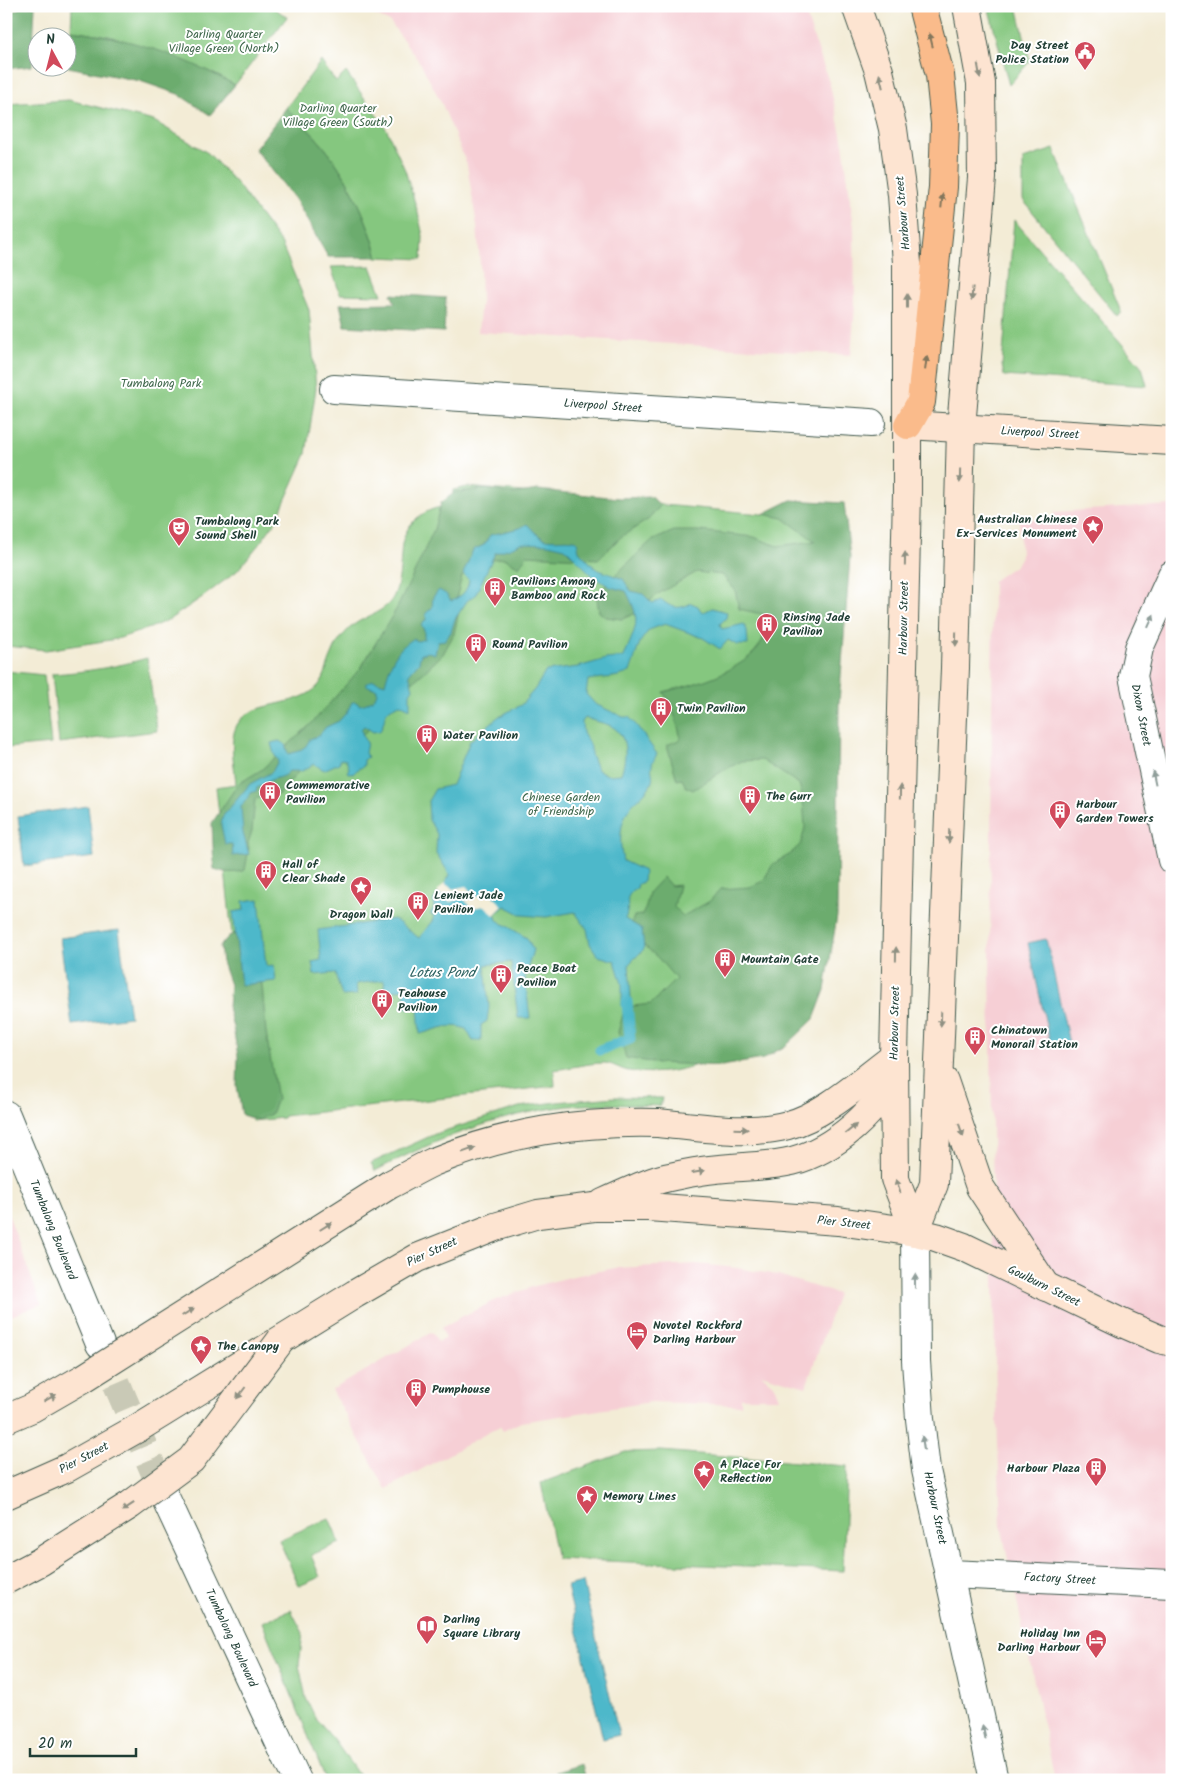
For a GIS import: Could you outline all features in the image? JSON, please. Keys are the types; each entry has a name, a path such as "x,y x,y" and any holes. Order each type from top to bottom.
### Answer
{"highway":[{"path":"908,425 921,402 943,187 945,124 940,76 922,6"}],"main road":[{"name":"Harbour Street","path":"856,6 879,70 891,120 902,195 907,263 908,425 894,1058 895,1179 915,1232"},
{"name":"Harbour Street","path":"915,1232 934,1184 956,668 961,428 982,178 981,83 967,6"},
{"name":"Liverpool Street","path":"908,425 1172,441"},
{"path":"6,1419 32,1408 84,1378 389,1186 432,1163 484,1144 527,1133 576,1125 617,1122 658,1123 760,1130 789,1125 822,1110 894,1058"},
{"path":"649,1194 702,1171 791,1162 811,1155 839,1139 865,1117 884,1088 891,1073 894,1058"},
{"path":"940,1067 980,1187 1047,1288"},
{"name":"Pier Street","path":"6,1495 67,1468 138,1428 417,1258 478,1233 538,1214 594,1207 649,1194 915,1232"},
{"name":"Goulburn Street","path":"915,1232 964,1247 1047,1288 1159,1339 1172,1342"},
{"path":"6,1580 40,1562 130,1506 191,1460 281,1340"}],"street":[{"name":"Liverpool Street","path":"334,389 871,423"},
{"name":"Dixon Street","path":"1172,575 1139,648 1133,676 1172,860"},
{"name":"Tumbalong Boulevard","path":"6,1115 100,1344"},
{"name":"Harbour Street","path":"915,1232 914,1328 920,1419 926,1470 994,1780"},
{"name":"Tumbalong Boulevard","path":"166,1497 297,1780"},
{"name":"Factory Street","path":"949,1574 1172,1584"}],"shaded area":[{"path":"364,6 803,6 830,85 843,143 854,228 855,305 851,355 478,332 481,301 480,264 477,226 467,165 442,104 421,64 390,22 373,14"},
{"path":"1172,505 1172,1780 1055,1780 1001,1526 995,1363 990,970 993,581 1016,565 1021,556 1019,520 1055,519 1054,512"},
{"path":"6,1208 41,1304 6,1318"},
{"name":"Novotel Rockford Darling Harbour","path":"696,1264 778,1275 838,1294 806,1387 761,1374 774,1385 779,1398 741,1398 741,1405 651,1402 521,1422 503,1431 500,1426 386,1489 332,1390 432,1332 438,1342 446,1338 441,1328 461,1317 496,1300 535,1286 615,1268"}],"green space":[{"path":"23,6 35,6 34,28 28,28 28,66 6,69 6,15"},
{"name":"Darling Quarter Village Green (North)","path":"72,6 271,6 287,17 235,85 208,71 109,36 78,31 78,28 71,28"},
{"path":"988,6 1017,6 1030,61 1009,85"},
{"path":"78,31 136,43 195,65 235,85 210,115 178,94 140,81 78,69"},
{"name":"Darling Quarter Village Green (South)","path":"321,61 336,82 346,72 387,130 405,170 418,213 423,236 422,259 378,257 363,213 342,172 320,142 286,108"},
{"name":"Tumbalong Park","path":"69,100 154,121 208,153 237,184 281,243 309,310 316,388 306,454 276,521 237,571 170,619 150,628 117,639 46,650 6,646 6,104"},
{"path":"286,108 320,142 342,172 363,213 378,257 328,257 295,199 255,149"},
{"path":"1054,149 1121,311 1117,316 1023,200 1023,159"},
{"path":"1014,220 1142,367 1147,386 1004,376 1002,365"},
{"path":"371,266 382,295 340,294 331,267"},
{"path":"391,294 446,298 444,332 345,326 340,304 395,303"},
{"name":"Chinese Garden of Friendship","path":"468,487 827,520 824,862 720,1057 686,1068 654,1073 629,1071 607,1063 592,1064 554,1070 555,1086 252,1121 216,787 236,784 233,738 237,725 245,716 256,710 308,694 318,686 325,675 335,647 345,633 357,623 382,609 392,600 398,581 402,544 405,535 414,521 427,511 452,506 453,490"},
{"path":"486,489 512,494 538,490 619,498 652,497 660,506 649,519 621,537 598,559 527,555 519,567 504,558 485,560 462,576 457,595 459,611 454,634 443,654 420,676 391,699 379,718 352,746 307,762 279,794 255,799 245,870 230,872 214,869 212,823 238,784 261,770 311,724 360,669 397,608 434,529 441,503 455,492"},
{"path":"791,500 844,503 850,557 839,703 837,916 825,990 814,1019 787,1045 763,1059 722,1066 657,1063 626,1058 618,1032 625,1007 651,1004 676,979 645,946 624,945 634,916 642,915 646,907 649,892 663,877 671,886 679,885 674,907 683,916 710,901 720,889 750,887 763,881 773,864 789,855 801,844 805,827 803,799 799,784 762,760 742,761 693,790 686,787 682,779 677,780 667,745 681,739 672,708 663,692 706,680 736,666 749,657 759,647 764,635 766,615 739,609 735,590 722,575 697,572 656,595 641,611 622,619 606,617 599,612 597,598 609,581 651,541 674,531 700,531 754,537 777,546 815,541 783,518 763,514"},
{"path":"147,658 157,731 59,743 52,674 100,669"},
{"path":"6,671 44,675 51,744 6,748"},
{"path":"240,931 254,980 262,984 266,1032 277,1099 271,1114 258,1120 242,1115 237,1086 238,1056 228,1007 230,985 222,962 220,946 229,936"},
{"path":"615,1097 662,1098 660,1106 580,1105 518,1115 445,1138 375,1171 371,1163 435,1134 519,1107"},
{"path":"661,1451 847,1466 843,1571 557,1559 541,1483 625,1452"},
{"path":"329,1518 340,1543 311,1555 320,1577 299,1586 279,1540"},
{"path":"291,1610 303,1633 299,1665 306,1698 316,1719 335,1741 362,1780 326,1780 262,1622"},
{"path":"582,1764 586,1780 558,1780 556,1772"}],"water":[{"name":"Lotus Pond","path":"527,524 543,538 577,541 579,551 596,569 623,579 631,591 643,594 652,603 662,600 669,605 679,607 691,603 698,606 702,613 712,608 727,612 726,618 720,624 722,629 744,624 747,630 748,645 737,645 728,640 720,649 703,638 665,624 649,630 640,642 630,672 614,677 588,680 586,694 595,704 623,717 629,717 657,754 652,764 653,778 651,784 628,811 622,824 621,832 623,861 644,871 643,882 638,884 637,888 629,895 625,919 642,929 644,949 629,964 632,1015 625,1017 622,1006 622,984 615,961 598,956 590,944 587,929 575,912 546,917 522,915 505,906 495,914 497,920 527,938 533,950 525,977 530,1018 518,1018 511,962 485,965 489,1007 487,1021 481,1025 481,1040 473,1041 466,1029 454,1026 443,1027 420,1034 418,1007 406,1008 404,989 385,992 384,980 356,984 357,995 342,996 335,973 314,975 312,962 321,960 318,930 394,919 419,938 434,920 434,916 430,914 434,908 433,901 450,875 436,853 437,834 429,820 428,801 435,789 452,785 470,741 498,717 521,705 535,689 546,671 578,667 606,659 624,657 636,625 634,611 626,591 610,587 593,576 565,548 548,544 521,543 495,553 476,594 467,601 455,619 451,632 445,640 438,641 435,654 428,652 421,654 419,662 409,674 413,688 410,693 410,709 400,704 390,709 380,731 373,732 364,726 361,729 367,742 365,753 368,757 364,760 364,766 353,774 347,772 349,768 346,760 341,759 339,763 324,770 314,764 302,771 289,771 285,775 257,788 241,807 243,833 249,854 233,856 232,844 225,844 221,825 223,816 250,784 272,772 278,761 271,743 279,741 285,744 288,754 299,751 306,746 310,739 319,735 326,727 339,721 347,712 352,702 360,705 372,700 376,695 377,689 365,684 373,680 385,684 391,664 402,648 413,639 418,641 424,639 424,630 421,625 426,620 426,613 432,608 433,597 439,590 446,594 451,601 465,591 469,580 463,574 473,550 484,545 490,535 520,528","holes":["585,718 609,725 620,734 625,746 621,774 607,775 597,769 591,754 591,747 583,733 582,722"]},
{"path":"88,806 94,857 24,866 18,816"},
{"path":"259,899 266,966 274,965 276,981 241,985 233,912 244,910 243,901"},
{"path":"119,930 130,1017 72,1025 60,938"},
{"path":"1046,939 1069,1043 1051,1047 1028,943"},
{"path":"583,1582 619,1735 603,1739 567,1586"}],"pier":[{"path":"444,883 453,889 466,886 475,896 489,892 503,906 494,915 485,906 472,908 463,898 450,902 437,892"}],"waterway":[{"path":"600,1050 630,1039 627,1002"}],"tunnel":[{"path":"100,1344 165,1497"}],"place":[{"name":"Day Street Police Station","path":"1085,71"},
{"name":"Australian Chinese Ex-Services Monument","path":"1093,545"},
{"name":"Tumbalong Park Sound Shell","path":"179,547"},
{"name":"Pavilions Among Bamboo and Rock","path":"495,607"},
{"name":"Rinsing Jade Pavilion","path":"767,643"},
{"name":"Round Pavilion","path":"476,663"},
{"name":"Twin Pavilion","path":"661,727"},
{"name":"Water Pavilion","path":"427,754"},
{"name":"Commemorative Pavilion","path":"270,811"},
{"name":"The Gurr","path":"750,815"},
{"name":"Harbour Garden Towers","path":"1060,830"},
{"name":"Hall of Clear Shade","path":"266,890"},
{"name":"Dragon Wall","path":"361,906"},
{"name":"Lenient Jade Pavilion","path":"418,921"},
{"name":"Mountain Gate","path":"725,978"},
{"name":"Peace Boat Pavilion","path":"501,994"},
{"name":"Teahouse Pavilion","path":"382,1019"},
{"name":"Chinatown Monorail Station","path":"975,1056"},
{"name":"Novotel Rockford Darling Harbour","path":"637,1351"},
{"name":"The Canopy","path":"201,1365"},
{"name":"Pumphouse","path":"416,1408"},
{"name":"Harbour Plaza","path":"1096,1487"},
{"name":"A Place For Reflection","path":"704,1490"},
{"name":"Memory Lines","path":"587,1515"},
{"name":"Darling Square Library","path":"427,1645"},
{"name":"Holiday Inn Darling Harbour","path":"1096,1659"}]}
